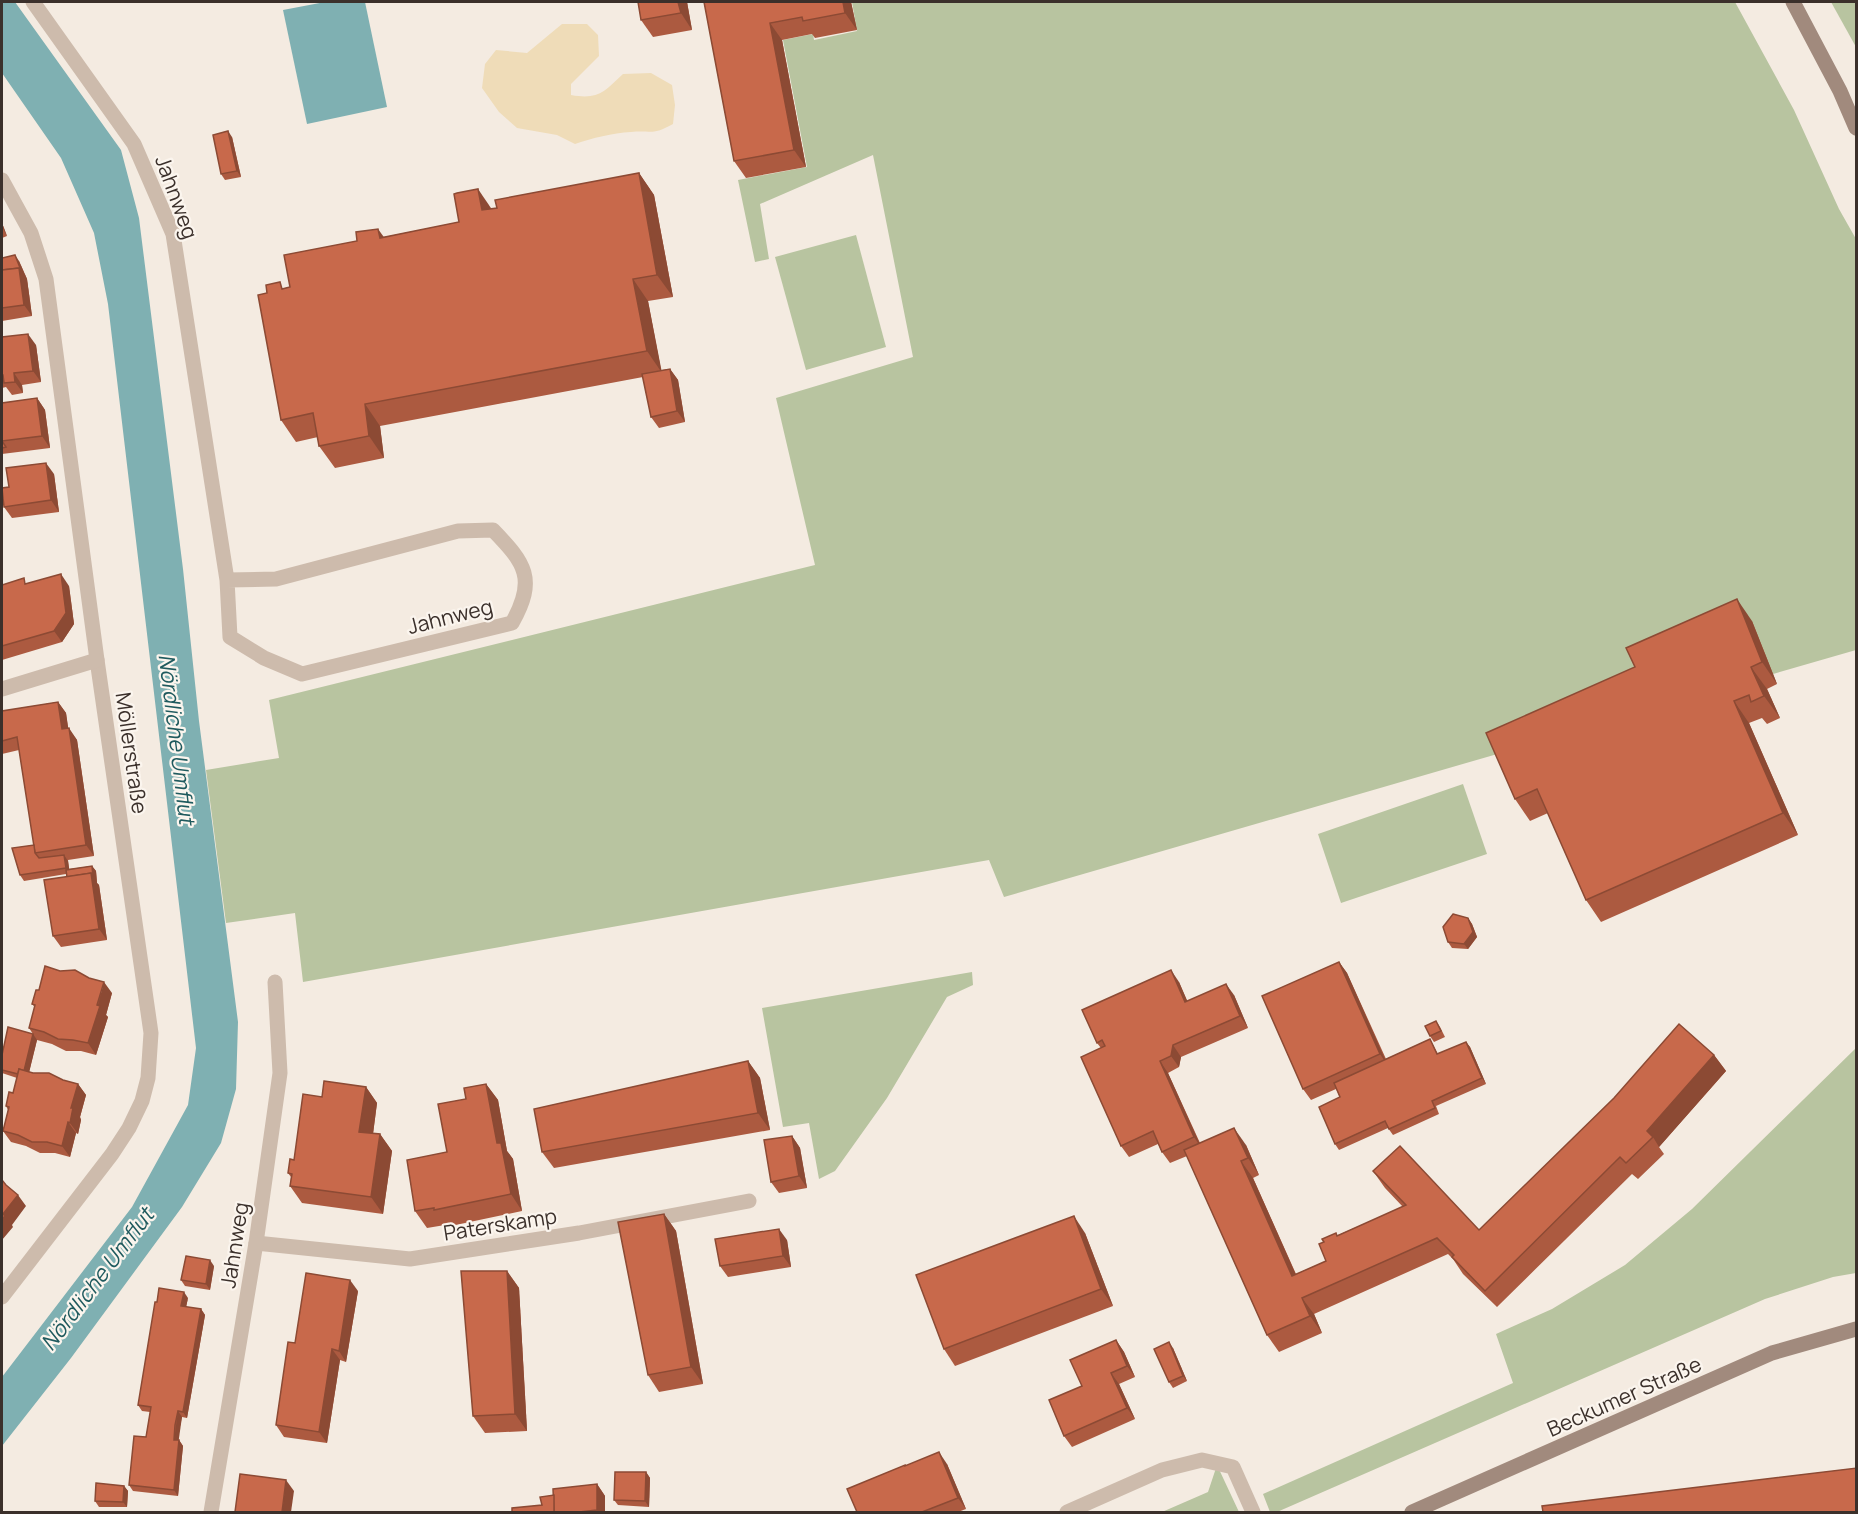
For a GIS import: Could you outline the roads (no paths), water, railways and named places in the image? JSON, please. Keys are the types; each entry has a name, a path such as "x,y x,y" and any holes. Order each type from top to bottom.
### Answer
{"main road":[{"path":"1793,2 1857,128"},
{"name":"Beckumer Straße","path":"1413,1512 1772,1353 1857,1329"}],"street":[{"name":"Jahnweg","path":"33,2 134,144 173,234 227,580 230,637 264,658 302,674 512,622 523,604 527,575 512,550 493,530 458,531 276,579 227,580"},
{"name":"Möllerstraße","path":"2,180 32,233 46,279 97,660 149,1009 151,1043 148,1078 142,1101 123,1137 2,1297"},
{"path":"2,689 97,660"},
{"name":"Jahnweg","path":"211,1512 256,1244 280,1073 276,982"},
{"name":"Paterskamp","path":"256,1244 410,1259 579,1233 749,1201"},
{"path":"1067,1512 1162,1470 1202,1460 1233,1467 1253,1512"}],"water":[{"name":"Nördliche Umflut","path":"2,2 15,2 121,150 139,218 183,569 199,721 238,1022 236,1089 221,1143 182,1207 71,1358 2,1446 2,1377 132,1207 188,1105 196,1048 108,304 94,233 61,158 2,73"},
{"path":"325,2 365,2 387,107 307,124 283,10"}]}
